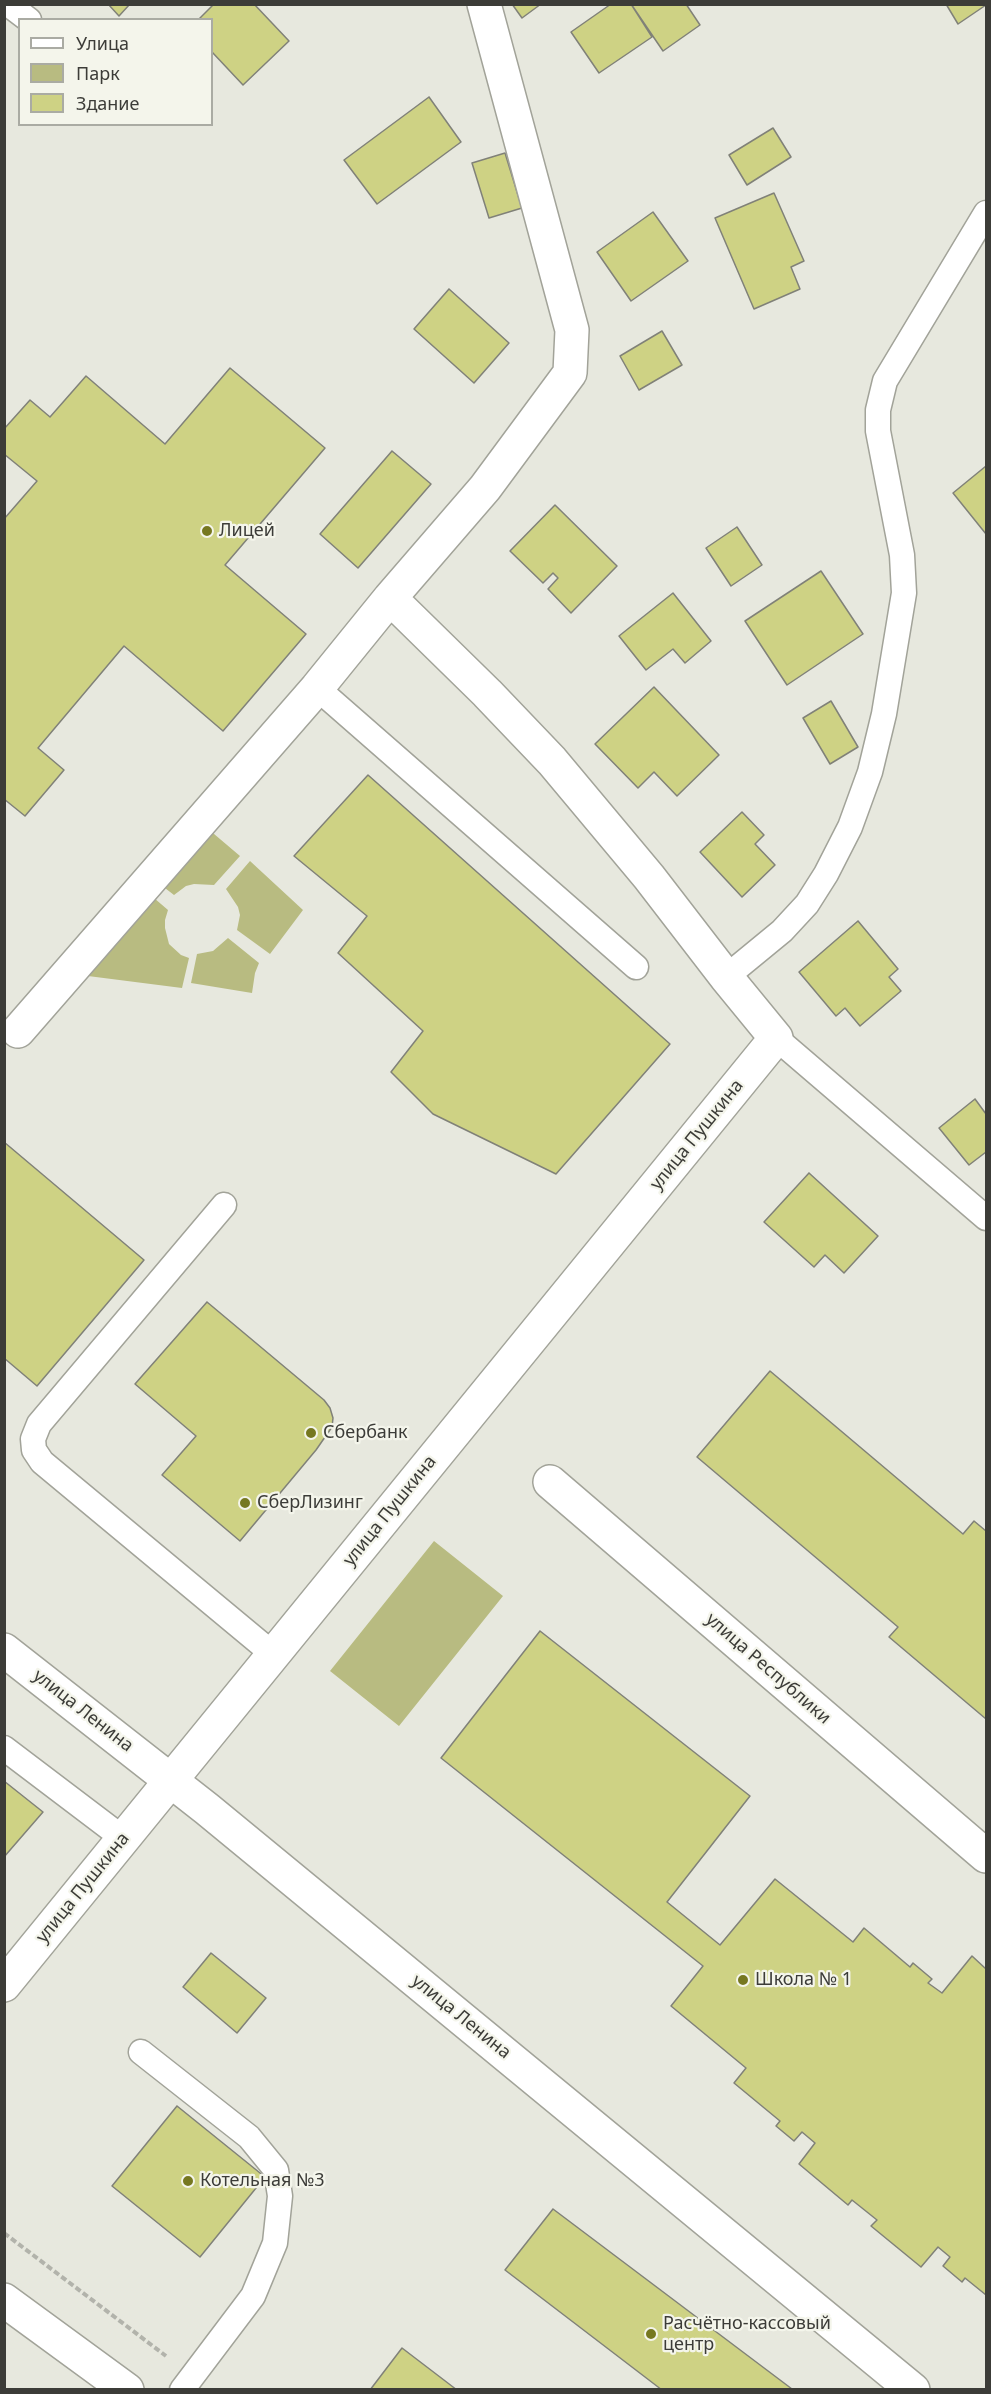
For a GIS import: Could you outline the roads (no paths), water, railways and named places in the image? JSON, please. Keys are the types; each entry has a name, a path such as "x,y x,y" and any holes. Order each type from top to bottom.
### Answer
{"street":[{"path":"18,1031 317,688 390,598 485,488 570,372 572,330 484,4"},
{"path":"390,598 487,693 552,761 649,877 776,1038"},
{"name":"улица Пушкина","path":"4,1985 776,1038"},
{"name":"улица Республики","path":"550,1482 987,1856"},
{"name":"улица Ленина","path":"4,1650 171,1779 914,2390"},
{"path":"4,2300 128,2390"}],"lane":[{"path":"8,4 26,18"},
{"path":"726,977 782,931 807,904 826,874 850,827 870,772 884,714 904,592 902,555 878,430 878,410 885,381 987,213"},
{"path":"317,688 636,967"},
{"path":"776,1038 987,1218"},
{"path":"224,1205 39,1424 33,1438 34,1450 42,1462 273,1654"},
{"path":"4,1748 124,1839"},
{"path":"141,2052 249,2137 276,2170 280,2196 275,2242 253,2296 188,2383"}],"place":[{"name":"Лицей","path":"207,531"},
{"name":"Сбербанк","path":"311,1433"},
{"name":"СберЛизинг","path":"245,1503"},
{"name":"Школа № 1","path":"743,1980"},
{"name":"Котельная №3","path":"188,2181"},
{"name":"Расчётно-кассовый центр","path":"651,2334"}]}
